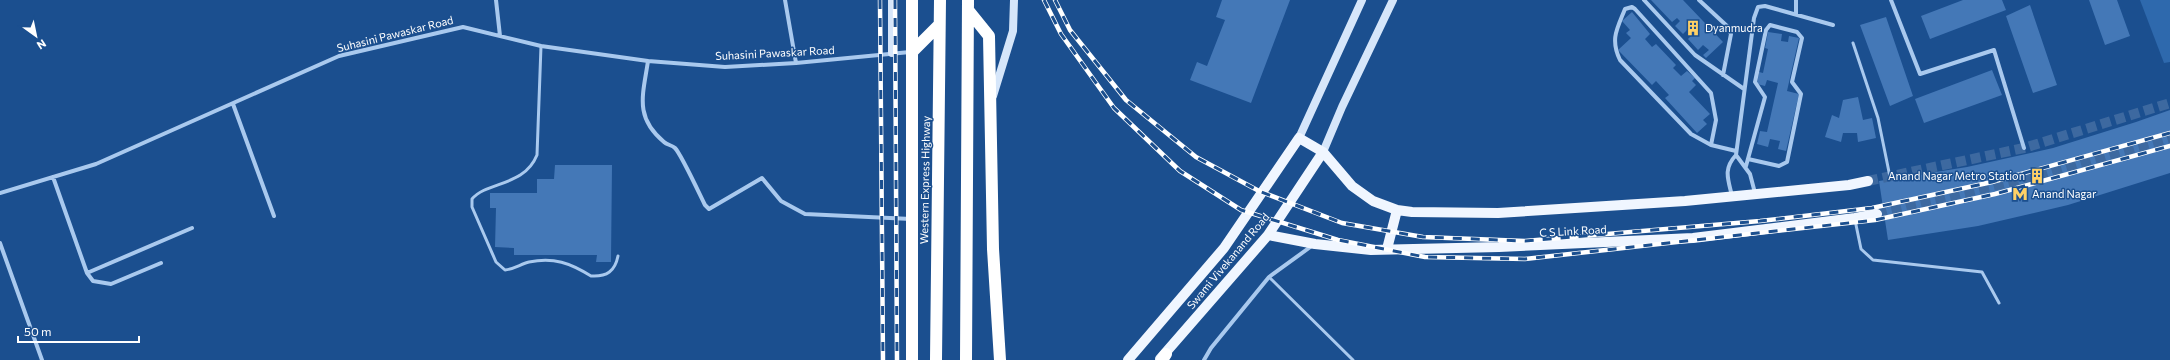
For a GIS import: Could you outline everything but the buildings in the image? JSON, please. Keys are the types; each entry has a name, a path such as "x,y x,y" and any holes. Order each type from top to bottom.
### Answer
{"highway":[{"path":"912,0 912,360"},
{"name":"Western Express Highway","path":"936,360 940,0"},
{"path":"968,5 989,36 993,249 1000,360"},
{"path":"966,360 968,5"},
{"path":"912,52 939,25"}],"main road":[{"path":"892,0 892,53"},
{"path":"991,102 1013,31 1014,0"},
{"name":"Swami Vivekanand Road","path":"1128,360 1224,248 1299,138 1362,0"},
{"name":"Swami Vivekanand Road","path":"1162,358 1268,235 1323,152 1342,107 1393,0"},
{"name":"C S Link Road","path":"1299,138 1323,152 1352,186 1373,201 1397,210 1412,212 1498,213 1685,201 1849,185 1868,181"},
{"path":"1387,249 1397,210"},
{"name":"C S Link Road","path":"1268,235 1315,244 1371,250 1692,238 1877,214"}],"street":[{"path":"496,0 500,36"},
{"path":"785,0 796,63"},
{"path":"1644,0 1695,55 1744,89"},
{"path":"1698,0 1727,26 1731,34 1723,75"},
{"path":"1796,0 1796,14"},
{"path":"1891,0 1920,74 1994,50 2024,148"},
{"path":"1732,196 1727,170 1728,164 1736,153 1754,18 1758,7 1765,6 1833,25"},
{"path":"1711,145 1716,120 1711,93 1635,9 1632,7 1625,9 1615,35 1615,49 1620,60 1691,134 1711,145 1736,153 1746,166 1755,194"},
{"path":"1746,166 1765,97 1755,82 1766,30 1770,25 1797,32 1802,38 1792,82 1801,94 1787,162 1779,166 1748,159"},
{"name":"Suhasini Pawaskar Road","path":"0,193 96,164 339,56 463,27 541,46 648,61 725,67 796,63 912,52"},
{"path":"648,61 643,113 649,126 657,135 665,143 675,148 705,205 709,209 762,178 781,201 805,214 912,219"},
{"path":"233,104 274,216"},
{"path":"53,177 87,273 93,281 110,284 161,263"},
{"path":"87,273 192,228"},
{"path":"0,243 42,360"},
{"path":"1204,360 1211,348 1269,276 1315,244"}],"lane":[{"path":"1853,43 1878,118 1890,177"},
{"path":"541,46 537,156 534,163 515,179 478,192 472,199 472,207 496,262 505,270 527,263 555,260 591,276 597,277 611,272 616,267 618,256"},
{"path":"1855,218 1861,249 1866,256 1873,260 1982,272 1999,303"},
{"path":"1269,276 1353,360"}],"shaded area":[{"path":"2140,0 2170,0 2170,62 2164,63"}],"tunnel":[{"path":"1868,181 2024,148 2170,103"},
{"path":"1877,214 2034,176 2170,138"}],"railway":[{"path":"880,0 883,360"},
{"path":"895,0 897,360"},
{"path":"1044,0 1061,34 1114,108 1180,171 1241,210 1338,240 1425,257 1525,259 1875,220 1995,194 2170,146"},
{"path":"1055,0 1070,30 1126,100 1196,157 1259,191 1342,223 1423,237 1525,241 1760,221 1872,208 1992,182 2170,133"}],"place":[{"name":"Dyanmudra","path":"1693,28"},
{"name":"Anand Nagar Metro Station","path":"2037,176"},
{"name":"Anand Nagar","path":"2020,194"}]}
